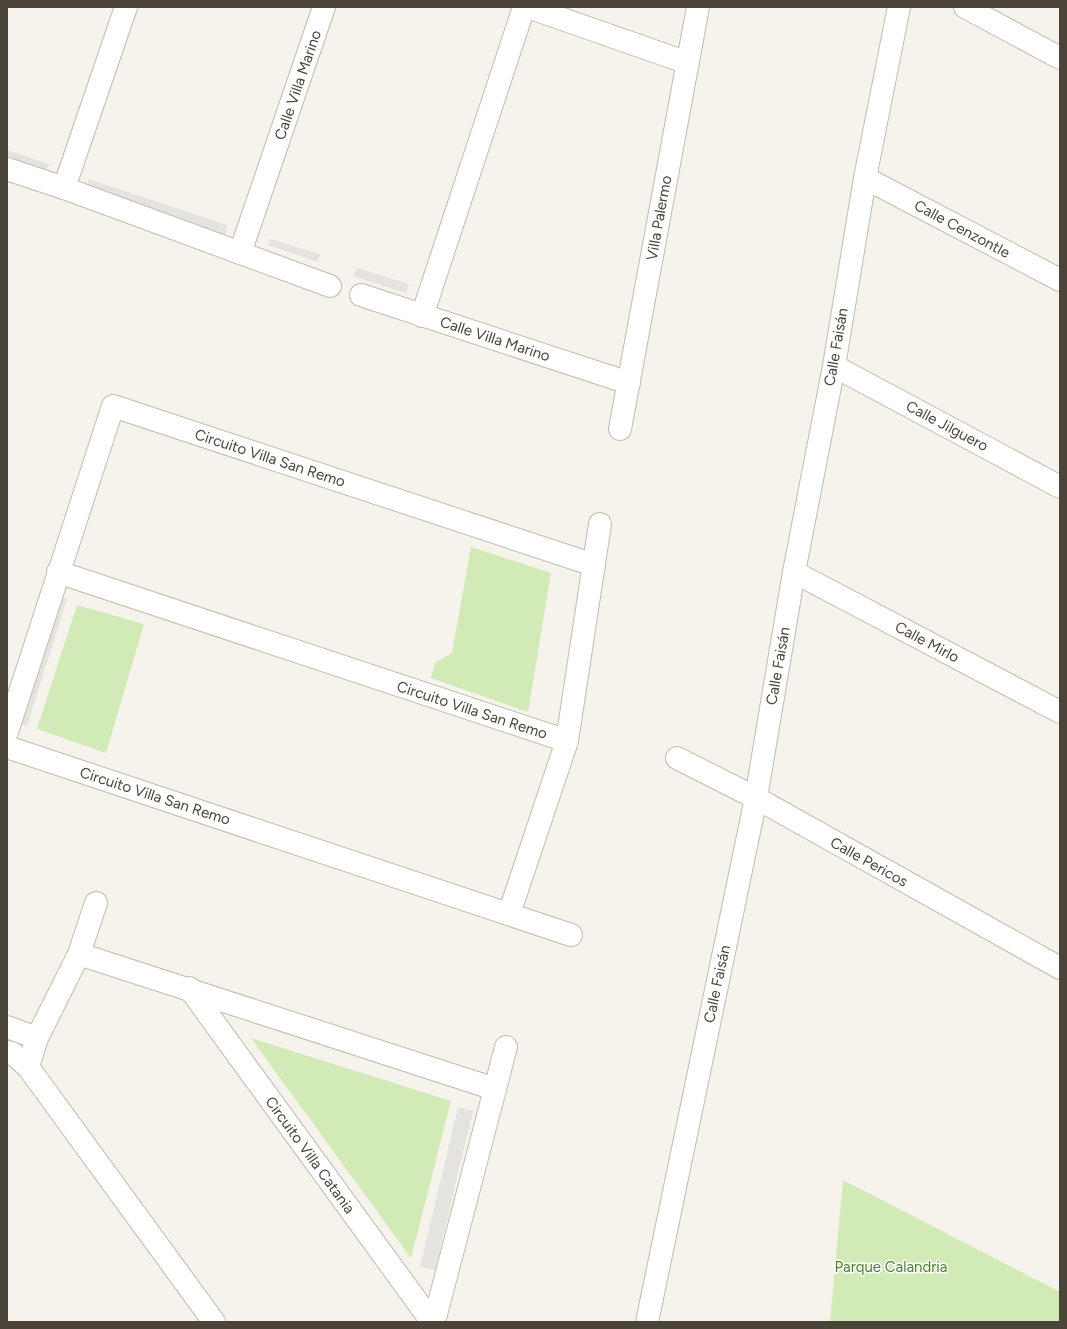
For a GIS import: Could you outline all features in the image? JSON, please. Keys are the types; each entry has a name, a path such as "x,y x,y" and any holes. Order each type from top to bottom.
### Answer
{"street":[{"path":"64,188 126,7"},
{"name":"Calle Villa Marino","path":"240,253 324,7"},
{"path":"422,316 524,7"},
{"path":"528,7 688,63"},
{"name":"Villa Palermo","path":"620,429 698,7"},
{"name":"Calle Faisán","path":"647,1322 756,798 794,572 834,366 865,178 899,7"},
{"path":"964,7 1060,58"},
{"path":"7,169 64,188 330,286"},
{"name":"Calle Cenzontle","path":"865,178 1060,280"},
{"name":"Calle Villa Marino","path":"361,295 629,383"},
{"name":"Calle Jilguero","path":"834,366 1060,487"},
{"name":"Circuito Villa San Remo","path":"7,732 112,406 594,565"},
{"name":"Circuito Villa San Remo","path":"509,914 568,741 600,524"},
{"name":"Circuito Villa San Remo","path":"58,572 568,741"},
{"name":"Calle Mirlo","path":"794,572 1060,712"},
{"name":"Circuito Villa San Remo","path":"7,747 571,935"},
{"name":"Calle Pericos","path":"677,758 756,798 1060,968"},
{"path":"28,1067 37,1038 79,954 96,903"},
{"path":"79,954 189,988 495,1089"},
{"name":"Circuito Villa Catania","path":"189,988 433,1322"},
{"path":"7,1027 37,1038"},
{"name":"Circuito Villa Catania","path":"433,1322 506,1047"},
{"path":"7,1052 12,1053 28,1067 214,1322"}],"green space":[{"path":"471,547 551,573 528,712 431,678 435,663 452,653"},
{"path":"77,605 144,624 106,753 37,729"},
{"path":"251,1038 451,1101 411,1258"},
{"name":"Parque Calandria","path":"843,1180 1060,1292 1060,1322 830,1322"}],"shaded area":[{"path":"7,150 49,164 45,174 7,162"},
{"path":"89,179 227,225 225,236 86,188"},
{"path":"270,239 320,254 318,262 268,245"},
{"path":"357,268 409,284 406,293 353,276"},
{"path":"51,594 67,599 27,726 10,720"},
{"path":"458,1107 473,1111 435,1270 420,1267"}]}
